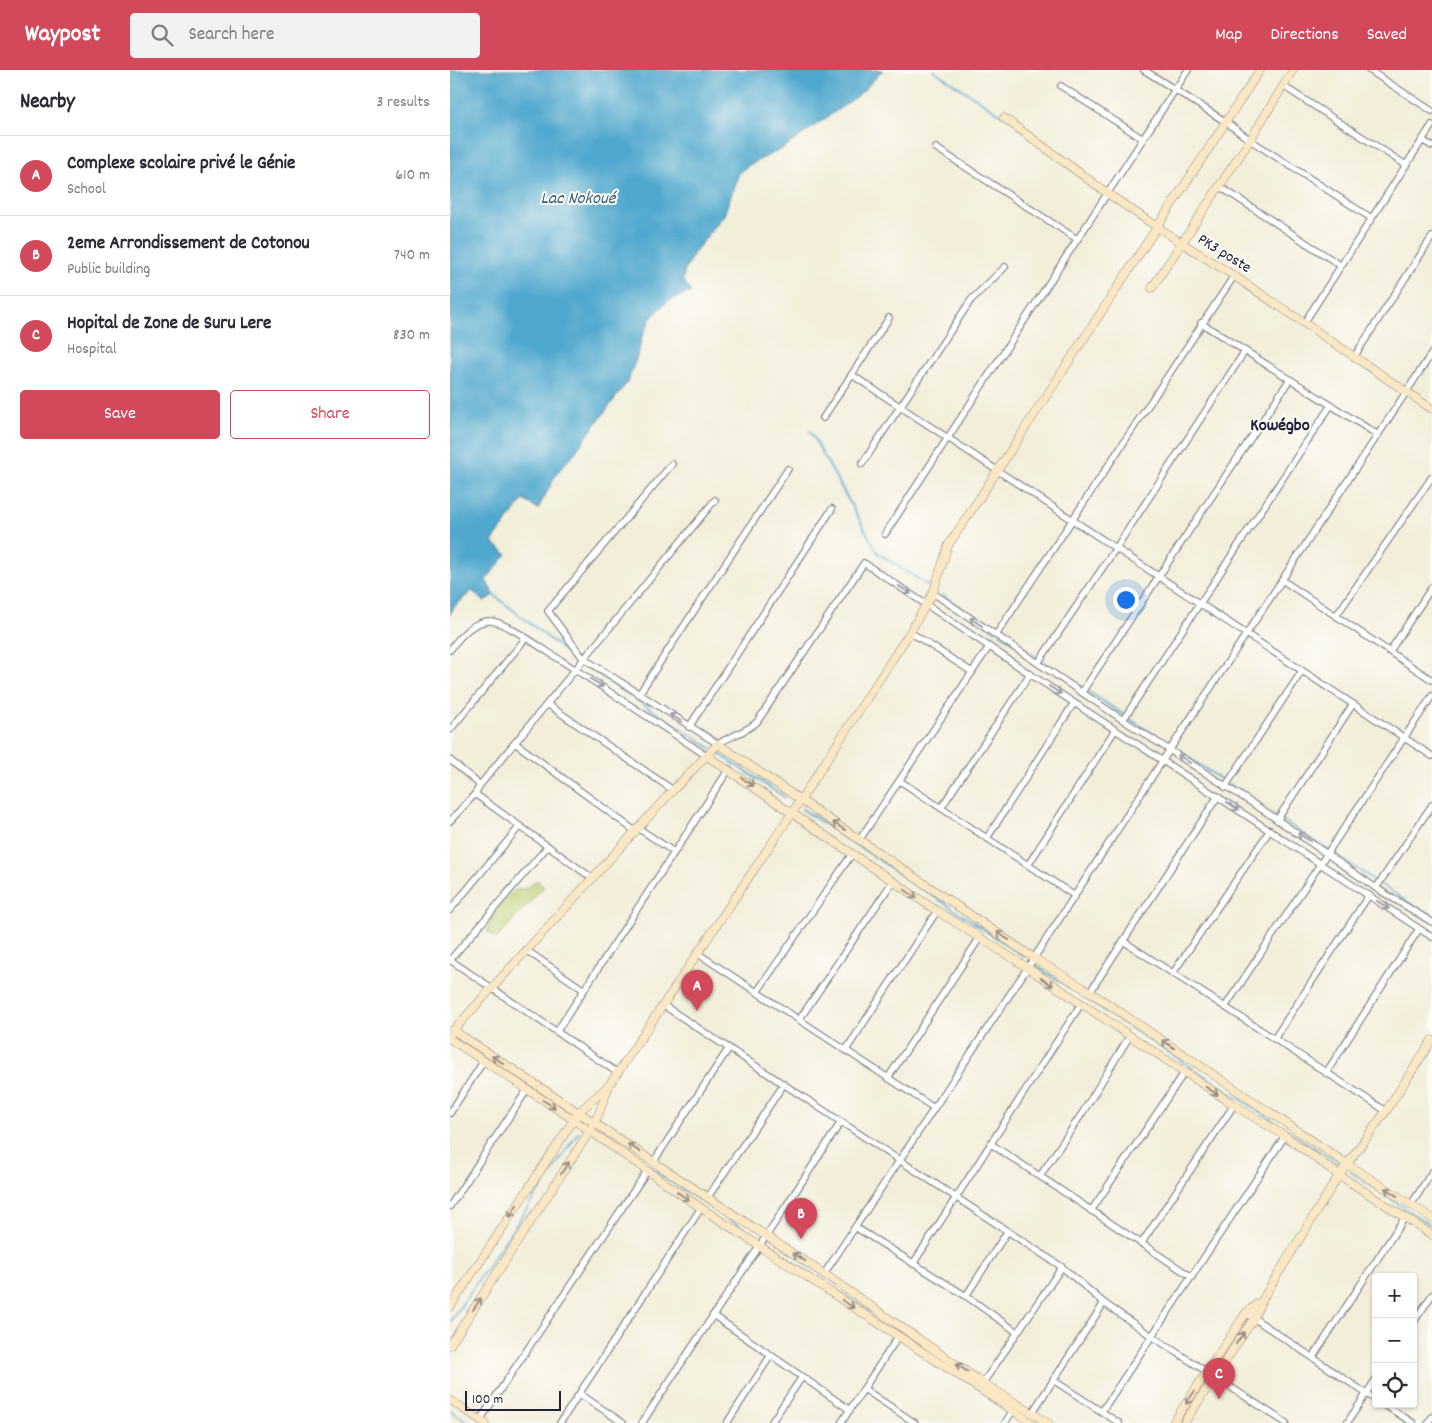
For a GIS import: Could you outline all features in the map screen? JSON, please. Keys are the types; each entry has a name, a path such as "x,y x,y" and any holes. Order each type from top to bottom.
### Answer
{"street":[{"path":"1144,70 1371,218"},
{"path":"885,534 1188,70"},
{"path":"450,1308 579,1112 610,1084 618,1073 800,801 927,604 933,593 948,546 1260,70"},
{"path":"1152,288 1250,140 1293,70"},
{"path":"1369,70 1432,111"},
{"path":"1060,86 1143,139"},
{"path":"1283,86 1406,165"},
{"name":"PK3 poste","path":"1004,118 1107,193 1182,244 1304,322 1432,409"},
{"path":"1304,322 1432,125"},
{"path":"1422,140 1432,146"},
{"path":"936,148 1077,239"},
{"path":"1219,186 1340,265"},
{"path":"1354,357 1432,237"},
{"path":"862,464 971,300 1005,267"},
{"path":"996,635 1234,276"},
{"path":"824,418 889,318"},
{"path":"1202,324 1378,435"},
{"path":"1038,663 1245,351"},
{"path":"824,1274 1028,968 1432,353"},
{"path":"852,375 1432,756"},
{"path":"1082,692 1290,379"},
{"path":"1123,720 1330,405"},
{"path":"672,464 548,611 583,658 718,744 1034,958 1090,992 1347,1164 1432,1218"},
{"path":"639,694 788,469"},
{"path":"1336,616 1432,477"},
{"path":"450,821 475,794 480,785 583,658 715,500"},
{"path":"689,727 832,509"},
{"path":"1048,1423 983,1382 595,1122 451,1031 673,790 718,744 729,736 751,727 762,715 864,563 1432,937"},
{"path":"1282,580 1432,680"},
{"path":"1390,651 1432,587"},
{"path":"933,593 1123,720 1269,814 1376,888 1431,919"},
{"path":"450,650 458,638 469,629 489,621 497,622 526,638 729,769 979,939 1028,968 1129,1037 1284,1136 1339,1175 1432,1235"},
{"path":"910,632 972,672"},
{"path":"450,730 526,638"},
{"path":"860,839 989,647"},
{"path":"1225,786 1302,671"},
{"path":"941,808 1030,674"},
{"path":"1225,1007 1432,696"},
{"path":"987,838 1074,703"},
{"path":"547,704 673,790"},
{"path":"1277,820 1353,704"},
{"path":"1028,865 1115,730"},
{"path":"515,743 636,830 674,852"},
{"path":"450,760 480,785"},
{"path":"557,1032 729,769"},
{"path":"900,781 1075,896"},
{"path":"475,794 592,878"},
{"path":"1090,992 1218,796"},
{"path":"1376,888 1432,805"},
{"path":"1262,825 1269,814"},
{"path":"450,910 520,826"},
{"path":"1173,973 1270,830"},
{"path":"548,846 450,960 618,1073"},
{"path":"757,992 852,854"},
{"path":"799,1020 893,881"},
{"path":"1274,1039 1369,895"},
{"path":"846,1050 937,911"},
{"path":"1326,1073 1420,929"},
{"path":"888,1078 979,939"},
{"path":"1124,941 1386,1111"},
{"path":"526,950 584,990"},
{"path":"698,953 934,1108"},
{"path":"663,1004 1062,1267 1104,1303 1152,1337 1286,1423"},
{"path":"913,1264 1081,1004"},
{"path":"1040,1176 1083,1112 1129,1037"},
{"path":"450,1039 574,1120 701,1208 1032,1423"},
{"path":"1173,1423 1211,1374 1262,1300 1339,1175 1386,1111 1432,1040"},
{"path":"654,1161 729,1048"},
{"path":"450,1113 483,1062"},
{"path":"1092,1211 1184,1073"},
{"path":"450,1345 589,1132 610,1084"},
{"path":"708,1197 784,1084"},
{"path":"450,1206 526,1090"},
{"path":"1141,1244 1234,1105"},
{"path":"642,1423 841,1122"},
{"path":"1102,1412 1284,1136"},
{"path":"991,1144 1192,1277"},
{"path":"450,1400 482,1421 647,1171"},
{"path":"1411,1205 1432,1172"},
{"path":"560,1423 701,1208"},
{"path":"1313,1357 1405,1218"},
{"path":"855,1226 966,1296 1017,1332"},
{"path":"966,1296 1007,1232"},
{"path":"983,1382 1062,1267"},
{"path":"1416,1318 1432,1295"},
{"path":"1032,1413 1104,1303"},
{"path":"713,1315 850,1410"},
{"path":"1250,1316 1372,1398"},
{"path":"841,1423 898,1337"},
{"path":"727,1423 771,1355"},
{"path":"1184,1423 1211,1374"},
{"path":"771,1423 802,1377"},
{"path":"1053,1380 1119,1423"},
{"path":"1347,1423 1372,1385"},
{"path":"864,1390 915,1423"},
{"path":"580,1394 623,1423"},
{"path":"1389,1408 1413,1423"},
{"path":"1006,1423 1013,1410"},
{"path":"1428,1423 1432,1417"}],"green space":[{"path":"537,880 544,887 496,939 488,932 497,910 514,891 527,888"}],"water":[{"name":"Lac Nokoué","path":"450,70 883,70 859,95 782,149 749,165 739,173 724,215 694,253 685,270 683,280 691,292 668,301 651,318 642,337 628,381 573,455 557,473 538,509 523,500 492,542 507,554 486,580 494,595 484,601 472,591 455,606 450,615"}],"waterway":[{"path":"933,70 1003,116"},
{"path":"810,431 878,553 930,587"},
{"path":"494,595 576,660"},
{"path":"942,595 996,631"},
{"path":"1000,633 1225,782"},
{"path":"581,664 711,748"},
{"path":"715,751 784,797"},
{"path":"1229,785 1263,807"},
{"path":"802,809 1024,956"},
{"path":"1273,814 1432,918"},
{"path":"1035,965 1338,1163"},
{"path":"450,1322 578,1133"},
{"path":"631,1155 753,1235"},
{"path":"1350,1172 1432,1226"},
{"path":"769,1246 959,1371"},
{"path":"450,1410 469,1423"}],"place":[{"name":"Complexe scolaire privé le Génie","path":"697,1011"},
{"name":"2eme Arrondissement de Cotonou","path":"801,1239"},
{"name":"Hopital de Zone de Suru Lere","path":"1219,1399"}],"district":[{"name":"Kowégbo","path":"1280,426"}]}
